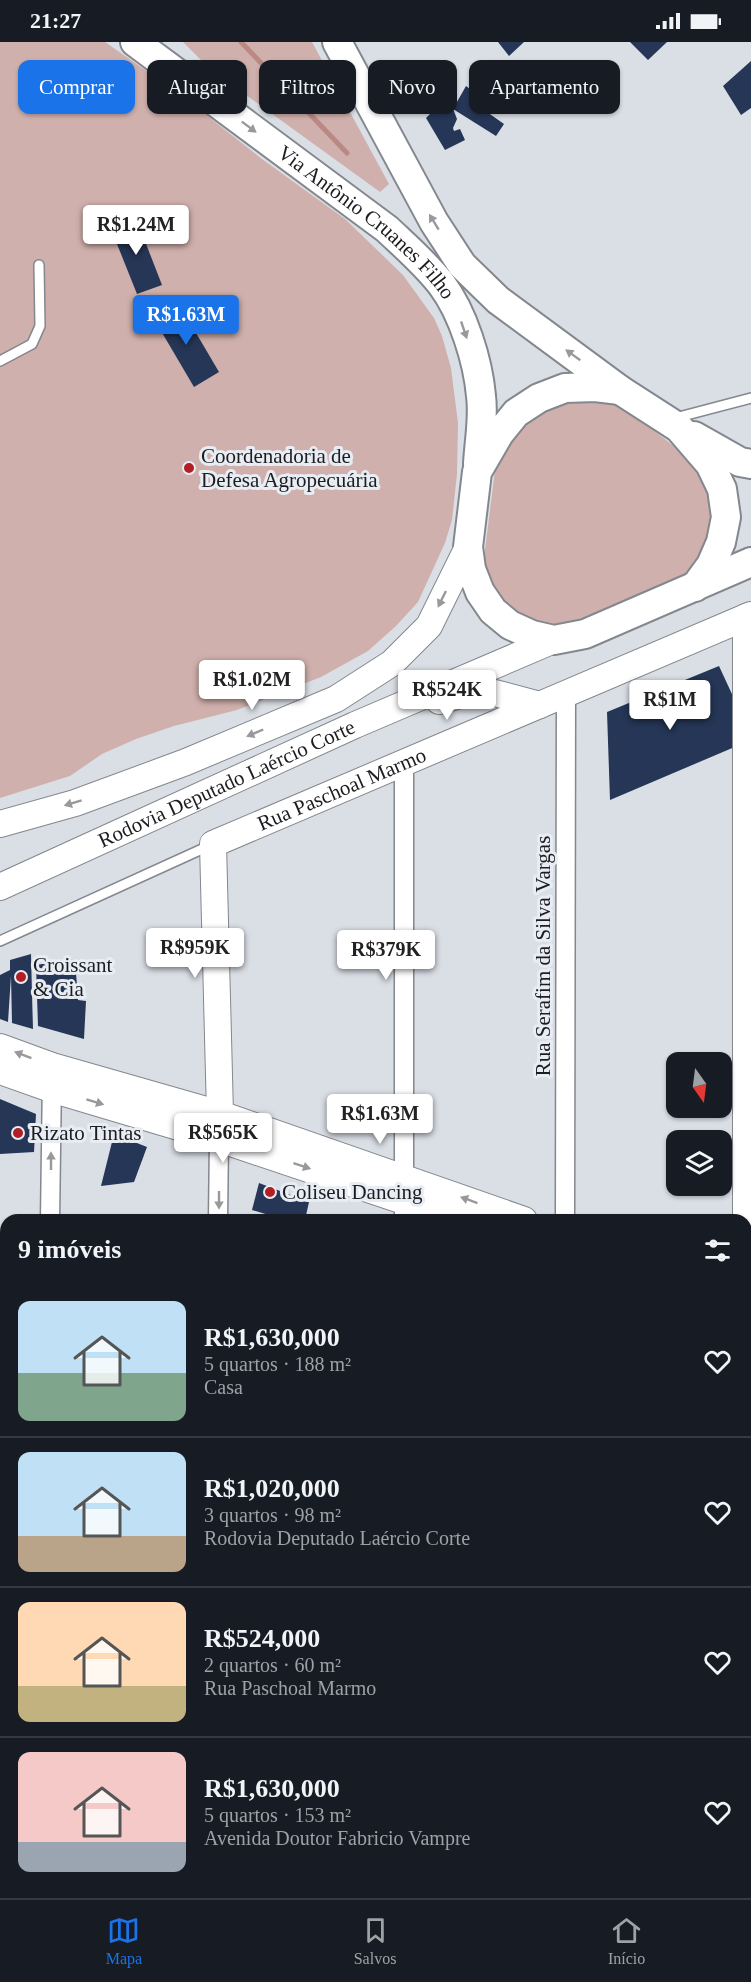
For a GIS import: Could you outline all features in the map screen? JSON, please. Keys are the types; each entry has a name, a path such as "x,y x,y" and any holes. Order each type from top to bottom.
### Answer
{"main road":[{"name":"Via Antônio Cruanes Filho","path":"135,42 387,230 421,260 443,286 460,319 474,358 482,397 477,472 468,547 471,569 480,592 493,611 510,625 532,635 554,640"},
{"name":"Via Antônio Cruanes Filho","path":"337,42 434,222 462,265 498,300 620,390 673,424"},
{"path":"477,472 499,434 516,413 539,398 565,388 595,387 620,390"},
{"path":"673,424 740,462 751,464"},
{"path":"673,424 710,464 722,489 726,517 721,542 711,565 695,587"},
{"name":"Rodovia Deputado Laércio Corte","path":"0,824 75,803 186,762 336,699 392,663 429,626 468,547"},
{"path":"554,640 585,634 751,562"},
{"path":"746,1214 748,616"},
{"name":"Rua Paschoal Marmo","path":"213,844 748,616"},
{"name":"Rodovia Deputado Laércio Corte","path":"0,887 355,726 554,640"},
{"path":"355,726 460,695 495,693 540,705"},
{"path":"213,844 219,1139"},
{"path":"0,1047 52,1078 219,1139 404,1198 491,1214"},
{"path":"0,1071 52,1078 220,1114 404,1198 445,1214"}],"street":[{"name":"Rua Serafim da Silva Vargas","path":"565,1214 566,693"},
{"path":"404,762 404,1198"},
{"path":"50,1214 52,1078"},
{"path":"218,1214 219,1139"}],"lane":[{"path":"0,361 32,344 40,326 39,265"},
{"path":"673,424 751,398"},
{"name":"Rua Paschoal Marmo","path":"0,942 213,844"}],"shaded area":[{"path":"0,42 105,42 131,60 18,60 18,114 135,114 135,63 147,71 147,114 205,114 345,219 403,275 434,318 442,336 451,368 458,423 457,474 452,520 445,543 418,602 368,651 321,677 237,710 174,726 136,739 102,754 70,776 0,798"},
{"path":"183,42 312,42 322,60 259,60 259,104 247,96 247,60 201,60"},
{"path":"272,114 351,114 389,184 380,192"},
{"path":"592,398 624,407 703,469 713,491 713,539 687,575 564,626 536,625 502,606 483,566 495,470 502,446 542,405"}],"building":[{"path":"498,42 524,42 509,56"},
{"path":"630,42 667,42 648,60"},
{"path":"751,61 751,108 741,115 723,86"},
{"path":"466,86 469,88 469,114 490,114 504,124 496,136 457,112 457,102"},
{"path":"430,114 455,114 457,119 454,131 460,129 465,140 445,150 426,118"},
{"path":"136,218 162,285 137,294 111,229"},
{"path":"179,304 219,372 194,387 154,319"},
{"path":"719,666 737,705 737,746 610,800 607,712"},
{"name":"Croissant & Cia","path":"31,954 33,1029 12,1023 11,976 8,1022 0,1019 0,975 10,970 10,960"},
{"path":"75,959 78,1000 86,1001 84,1039 38,1026 36,965"},
{"name":"Rizato Tintas","path":"0,1099 36,1114 34,1152 0,1154"},
{"path":"114,1134 147,1147 134,1182 101,1186"},
{"name":"Coliseu Dancing","path":"259,1183 309,1202 306,1214 265,1214 252,1210"}],"waterway":[{"path":"241,42 347,153"}],"place":[{"name":"Coordenadoria de Defesa Agropecuária","path":"189,468"},
{"name":"Croissant & Cia","path":"21,977"},
{"name":"Rizato Tintas","path":"18,1133"},
{"name":"Coliseu Dancing","path":"270,1192"}]}
